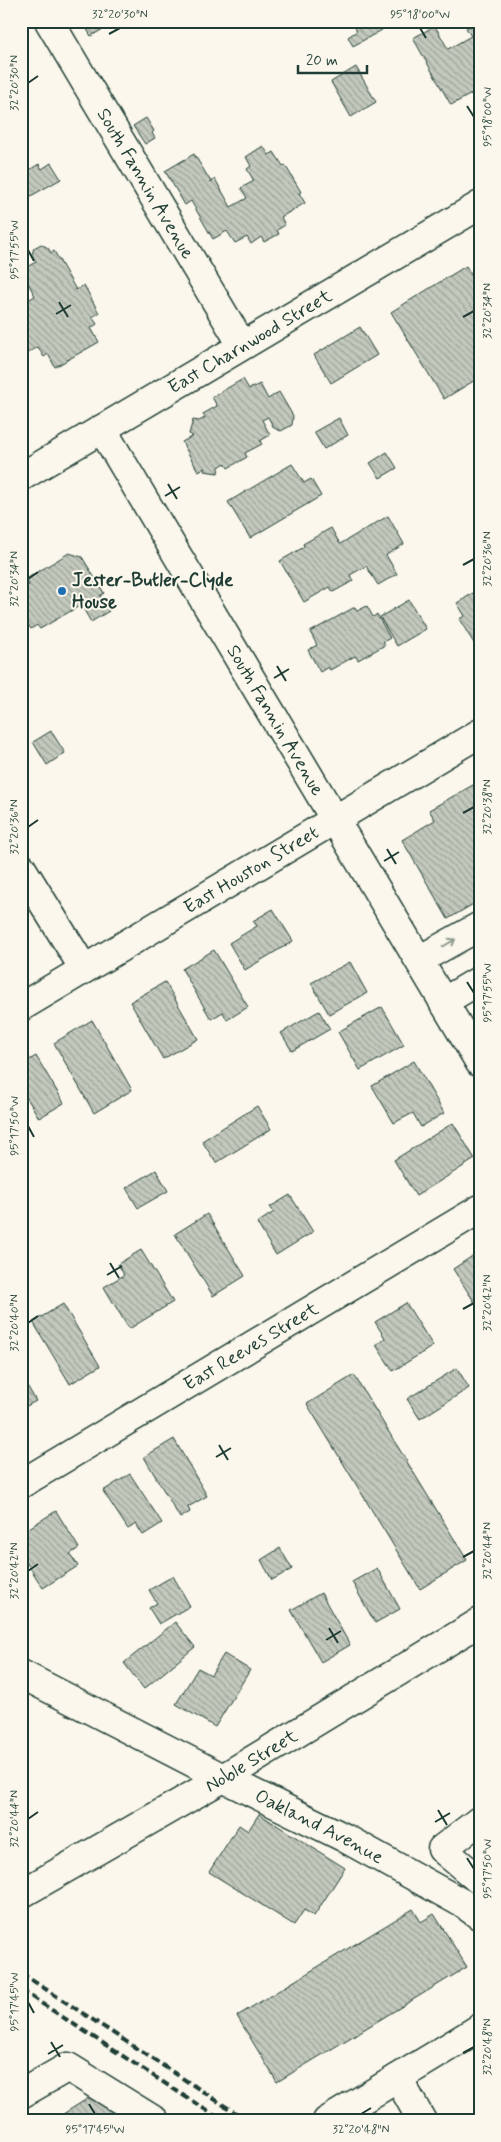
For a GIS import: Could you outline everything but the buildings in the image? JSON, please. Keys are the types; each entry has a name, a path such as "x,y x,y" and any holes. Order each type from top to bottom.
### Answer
{"street":[{"name":"South Fannin Avenue","path":"50,21 242,345"},
{"name":"East Charnwood Street","path":"21,477 242,345 477,212"},
{"name":"South Fannin Avenue","path":"102,429 480,1064"},
{"name":"East Houston Street","path":"21,1007 480,733"},
{"path":"21,867 84,969"},
{"path":"419,960 480,926"},
{"path":"442,1002 480,980"},
{"name":"East Reeves Street","path":"21,1484 480,1209"},
{"name":"Noble Street","path":"21,1894 223,1778 480,1622"},
{"name":"Oakland Avenue","path":"21,1674 223,1778 343,1837 462,1903 480,1916"},
{"path":"422,1881 442,1849 480,1820"},
{"path":"442,1849 480,1881"},
{"path":"327,2121 480,2028"},
{"path":"21,2094 68,2067 154,2121"},
{"path":"398,2078 422,2121"}],"railway":[{"path":"21,1973 248,2121"},
{"path":"21,1990 223,2121"}],"place":[{"name":"Jester-Butler-Clyde House","path":"62,591"}]}
